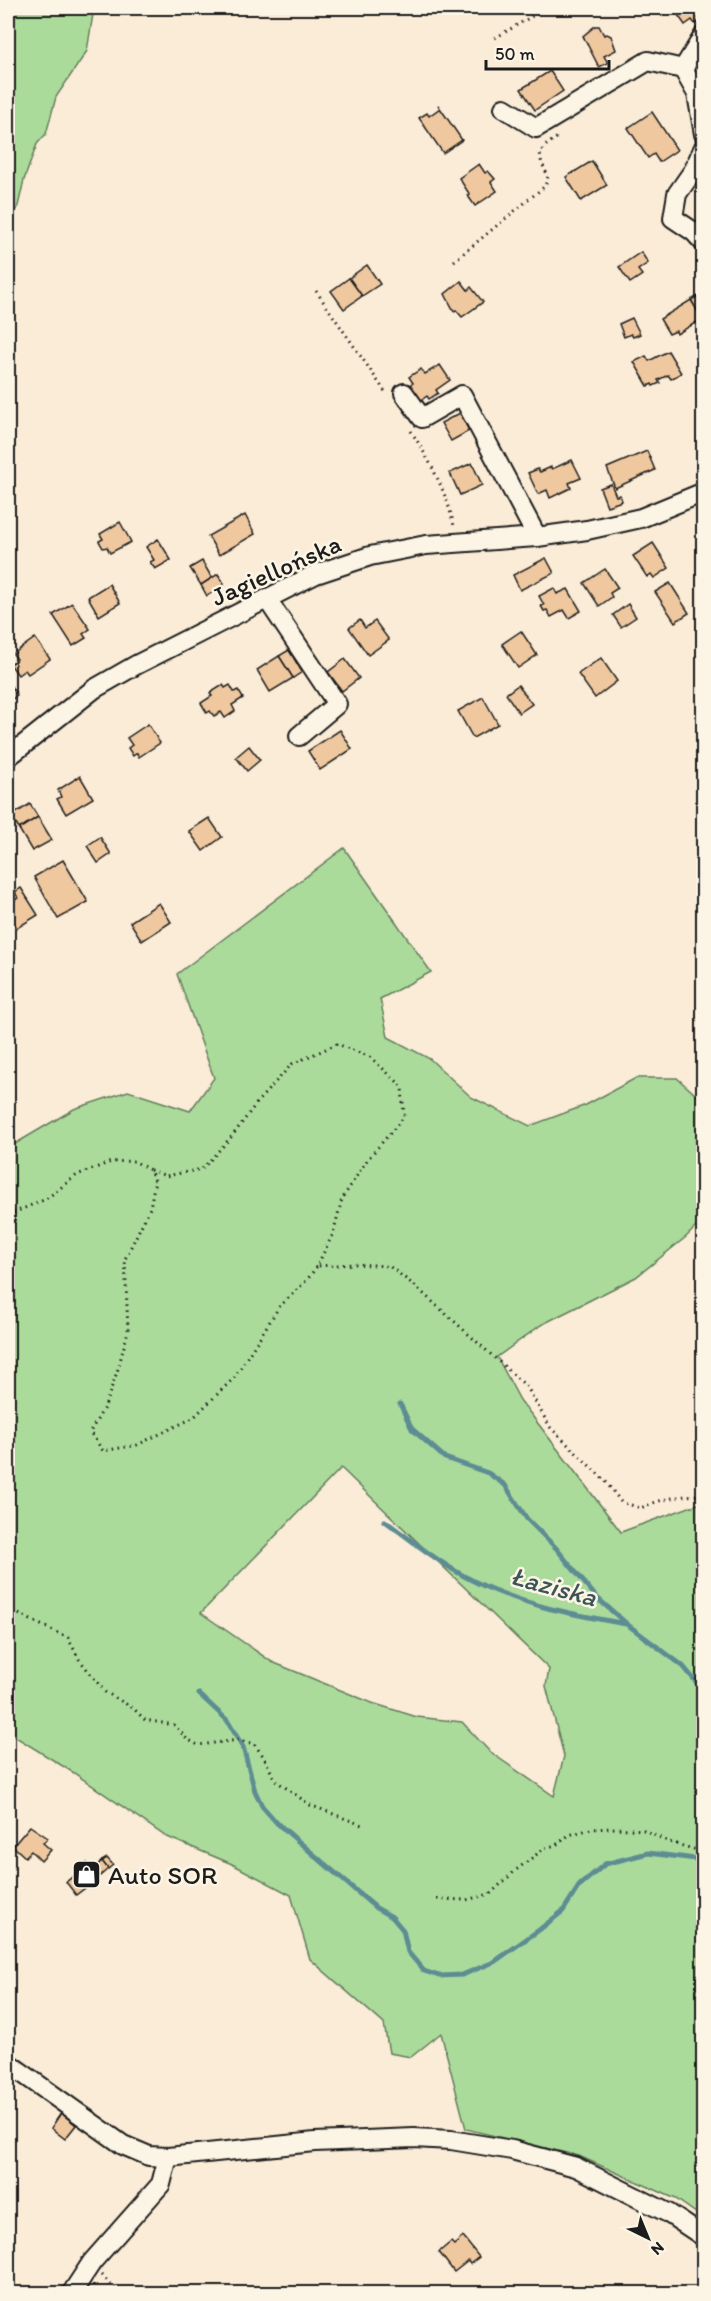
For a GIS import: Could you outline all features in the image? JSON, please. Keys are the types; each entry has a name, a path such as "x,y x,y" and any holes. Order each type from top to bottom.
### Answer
{"street":[{"path":"684,69 704,35"},
{"path":"504,108 536,128 648,61 684,69 697,94 704,134"},
{"path":"704,147 693,171 677,194 674,218 694,232 704,243"},
{"path":"404,393 422,418 462,395 537,537"},
{"name":"Jagiellońska","path":"8,757 94,689 136,665 316,574 370,556 426,545 537,537 587,530 641,518 704,492"},
{"path":"267,599 337,704 299,736"},
{"path":"8,2063 123,2145 149,2156 168,2157 315,2142 414,2138 451,2140 512,2150 576,2167 668,2213 704,2237"},
{"path":"71,2294 92,2262 161,2184 168,2157"}],"path":[{"path":"495,38 546,8"},
{"path":"454,261 545,186 548,176 540,162 541,152 548,143 558,137"},
{"path":"8,1215 46,1199 77,1175 111,1162 134,1161 166,1176 202,1169 292,1064 337,1044 370,1057 402,1086 404,1117 367,1160 342,1199 333,1234 317,1266 307,1280 279,1307 234,1378 193,1418 137,1445 103,1451 90,1432 105,1406 128,1331 125,1259 150,1208 155,1181 150,1170"},
{"path":"317,1266 356,1264 389,1266 503,1363 527,1387 550,1427 606,1482 621,1502 641,1508 650,1503 678,1497 704,1495"},
{"path":"8,1609 68,1638 79,1659 105,1692 133,1708 146,1720 174,1725 187,1739 198,1745 239,1740 254,1744 264,1757 275,1780 310,1805 362,1825"},
{"path":"437,1899 466,1900 490,1894 545,1848 556,1845 569,1835 591,1829 644,1830 669,1842 704,1852"},
{"path":"92,2262 119,2294"}],"green space":[{"path":"8,8 94,8 87,51 56,97 46,134 37,144 24,180 18,206 8,227"},
{"path":"344,848 431,972 380,999 388,1037 430,1059 471,1097 530,1126 586,1105 636,1078 677,1078 703,1101 703,1220 686,1237 636,1277 541,1325 497,1357 520,1400 621,1532 703,1502 703,2218 676,2199 579,2156 466,2129 441,2033 411,2057 389,2053 384,2024 310,1959 291,1895 232,1864 165,1836 74,1773 11,1734 8,1735 8,1148 74,1109 128,1091 190,1111 214,1078 177,974","holes":["341,1468 549,1669 546,1686 564,1756 554,1796 490,1752 462,1722 417,1717 372,1703 272,1662 201,1613"]}],"building":[{"path":"673,8 703,8 704,18 695,24 692,20 685,25"},
{"path":"595,26 599,26 604,35 611,36 616,50 604,56 608,63 599,67 583,36"},
{"path":"550,71 563,91 535,110 521,89"},
{"path":"438,105 462,140 443,153 419,118 427,113 429,116 440,108"},
{"path":"652,112 677,150 659,162 654,154 648,158 628,128"},
{"path":"592,161 607,185 581,201 566,177"},
{"path":"479,164 485,173 488,171 495,179 491,182 497,191 475,206 459,178"},
{"path":"641,252 648,263 638,270 642,275 630,283 619,267"},
{"path":"367,265 380,284 362,296 349,278"},
{"path":"349,278 362,296 344,309 331,291"},
{"path":"461,281 468,290 471,287 483,302 462,317 456,310 454,311 445,294"},
{"path":"704,293 704,319 702,319 691,300"},
{"path":"691,300 702,319 677,334 676,331 669,334 660,319"},
{"path":"632,318 640,334 624,337 619,324"},
{"path":"668,351 681,373 671,379 668,375 658,380 660,383 648,386 634,362 646,356 649,361"},
{"path":"440,365 450,380 436,390 438,393 429,399 427,396 420,401 409,385 413,383 409,377 421,369 425,374"},
{"path":"460,413 469,431 451,441 441,423"},
{"path":"647,451 655,470 615,488 607,468"},
{"path":"572,460 581,478 569,483 571,488 550,498 547,490 538,494 528,473 538,469 540,472 551,467 552,469"},
{"path":"472,463 482,485 460,495 450,473"},
{"path":"611,484 616,496 620,495 622,501 607,506 600,488"},
{"path":"245,515 255,534 219,555 208,536"},
{"path":"120,522 131,542 110,553 107,547 103,548 99,541 103,539 100,534"},
{"path":"158,539 171,560 155,569 150,562 154,560 146,547"},
{"path":"653,543 669,568 654,578 651,574 647,577 633,556"},
{"path":"546,558 554,573 520,590 513,575"},
{"path":"202,561 212,578 201,585 190,568"},
{"path":"605,569 618,588 610,593 612,597 599,606 584,583"},
{"path":"218,574 224,584 207,596 201,585"},
{"path":"670,583 689,613 675,622 655,592"},
{"path":"109,584 120,603 99,616 88,597"},
{"path":"554,588 557,594 568,589 581,611 569,618 564,610 551,617 541,606 544,605 539,596"},
{"path":"72,603 90,629 83,634 86,638 73,646 53,615"},
{"path":"628,604 636,617 621,627 613,615"},
{"path":"360,620 365,628 375,621 389,640 368,655 349,628"},
{"path":"521,631 537,655 518,668 502,644"},
{"path":"35,638 50,659 28,674 25,670 18,675 10,664 17,659 13,654"},
{"path":"289,650 302,672 293,678 279,656"},
{"path":"279,656 293,678 270,692 257,670"},
{"path":"601,658 617,681 595,698 578,674"},
{"path":"345,659 359,678 342,691 328,672"},
{"path":"8,682 17,695 8,703"},
{"path":"223,685 225,688 230,685 234,692 238,690 243,698 232,705 235,711 225,718 221,712 214,716 210,711 207,713 201,703 212,696 210,693"},
{"path":"518,685 532,704 519,713 506,694"},
{"path":"483,697 498,724 473,738 458,711"},
{"path":"148,724 160,743 139,757 137,753 133,756 128,748 132,745 127,738"},
{"path":"340,730 352,749 320,770 308,751"},
{"path":"249,746 260,760 247,771 236,757"},
{"path":"80,776 93,798 66,814 57,799 61,797 58,790"},
{"path":"30,804 38,817 19,829 11,816"},
{"path":"38,817 52,840 32,851 19,829"},
{"path":"209,818 222,837 203,851 189,831"},
{"path":"100,837 111,854 98,863 87,846"},
{"path":"63,860 88,902 58,919 34,877"},
{"path":"21,888 38,915 17,928 8,912 8,904 18,898 15,892"},
{"path":"159,903 171,922 142,941 130,922"},
{"path":"30,1826 48,1838 43,1843 51,1850 41,1861 31,1851 25,1857 13,1846"},
{"path":"107,1858 113,1865 108,1869 102,1861"},
{"path":"102,1861 108,1869 100,1876 94,1868"},
{"name":"Auto SOR","path":"87,1863 97,1878 87,1886 76,1873"},
{"path":"75,1875 85,1888 76,1895 66,1882"},
{"path":"61,2113 76,2125 65,2139 51,2128"},
{"path":"463,2237 479,2257 470,2264 468,2261 454,2272 439,2252 451,2242 454,2245"}],"waterway":[{"path":"400,1404 412,1429 445,1458 488,1473 505,1485 527,1519 556,1548 596,1597 628,1625 683,1666 704,1695"},
{"name":"Łaziska","path":"385,1521 443,1564 483,1586 543,1607 626,1624"},
{"path":"199,1694 227,1720 243,1747 255,1791 262,1806 277,1823 376,1908 392,1917 403,1930 408,1952 424,1971 439,1976 462,1975 494,1962 563,1911 579,1886 605,1864 648,1853 704,1860"}],"place":[{"name":"Auto SOR","path":"87,1875"}]}
